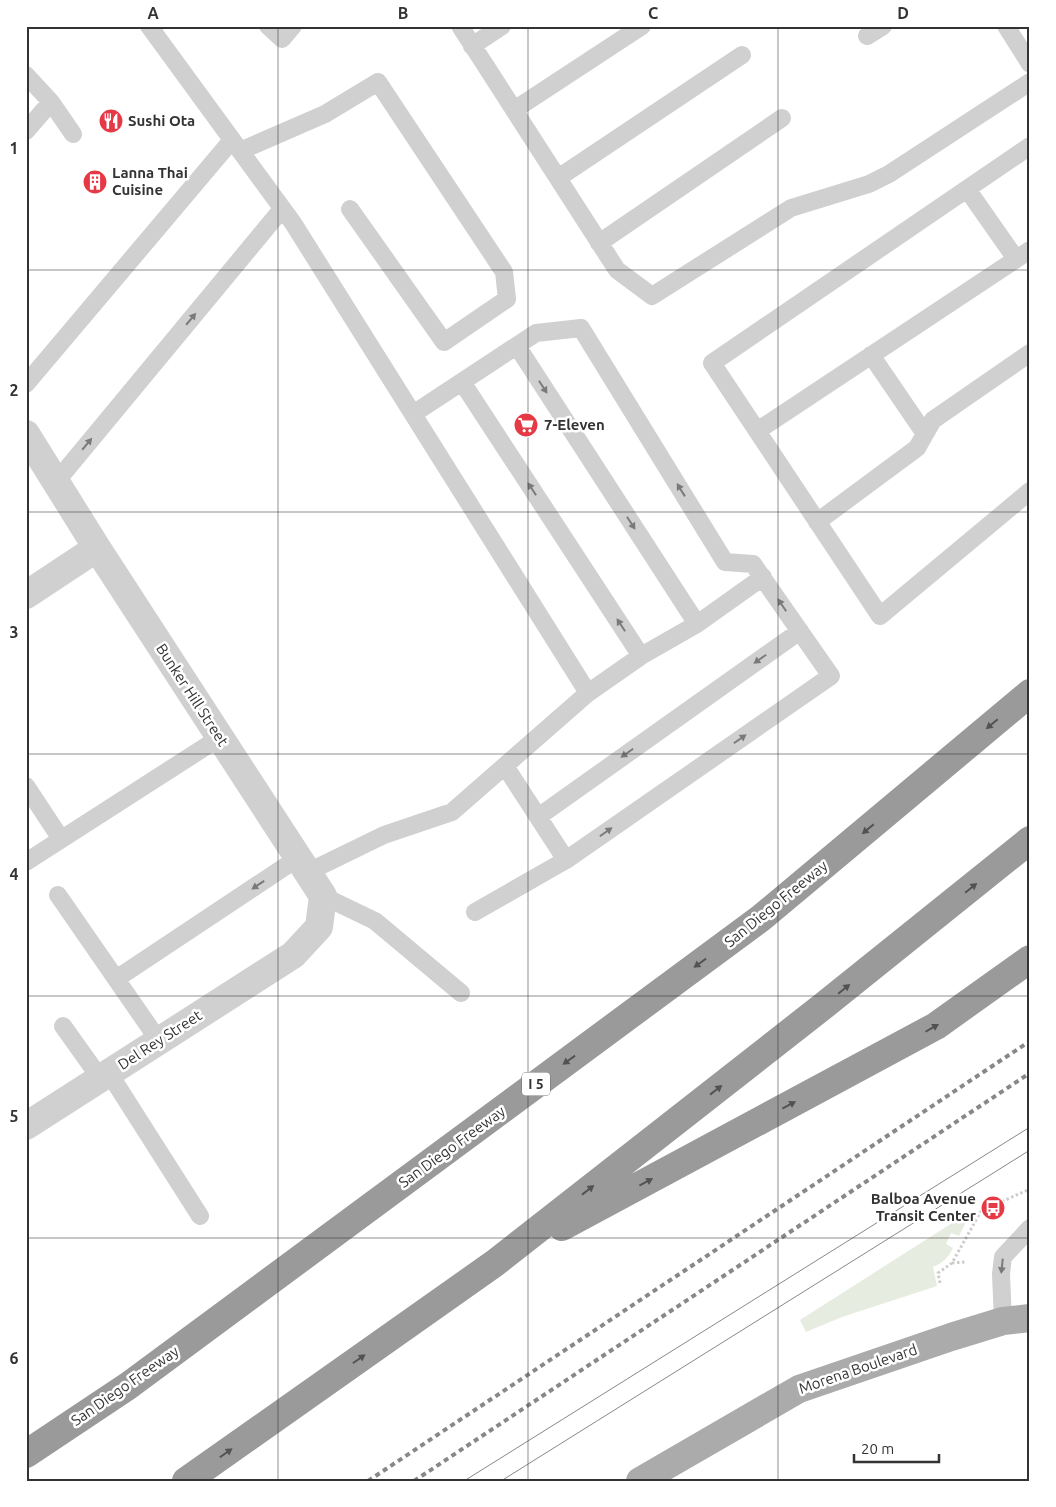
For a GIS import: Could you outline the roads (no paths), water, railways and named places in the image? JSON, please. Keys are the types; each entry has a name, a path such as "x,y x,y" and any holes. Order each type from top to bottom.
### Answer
{"highway":[{"name":"San Diego Freeway","path":"26,1454 128,1386 761,918 1030,693"},
{"path":"186,1481 495,1263 822,1007 1030,840"},
{"path":"495,1263 936,1026 1030,958"}],"main road":[{"name":"Morena Boulevard","path":"635,1479 799,1389 1003,1321 1030,1318"}],"street":[{"name":"Bunker Hill Street","path":"26,434 219,738 323,896"},
{"path":"26,595 97,548"},
{"name":"Del Rey Street","path":"26,1126 293,954 320,927 323,896"}],"lane":[{"path":"149,26 282,210 588,693"},
{"path":"268,26 282,39 293,26"},
{"path":"460,26 617,270 652,296 791,208 869,184 889,174 1030,82"},
{"path":"472,46 502,26"},
{"path":"514,110 642,26"},
{"path":"867,36 883,26"},
{"path":"1006,26 1030,64"},
{"path":"558,178 742,56"},
{"path":"26,75 51,102 73,134"},
{"path":"26,384 236,145 325,114 378,82 504,272 507,299 444,342 350,209"},
{"path":"26,131 51,102"},
{"path":"599,243 782,118"},
{"path":"1030,146 712,364 880,616 1030,491"},
{"path":"757,431 1023,254 967,189"},
{"path":"56,482 282,210"},
{"path":"413,414 536,333 581,328 725,562 754,564 831,676 566,860 475,912"},
{"path":"517,346 697,624"},
{"path":"817,522 917,448 933,420 1030,352"},
{"path":"871,355 925,434"},
{"path":"462,382 641,656"},
{"path":"116,979 303,865 452,812 588,693 641,656 697,624 763,577"},
{"path":"538,817 800,631"},
{"path":"26,862 219,738"},
{"path":"505,766 566,860"},
{"path":"26,786 61,839"},
{"path":"58,895 159,1041"},
{"path":"323,896 375,921 461,993"},
{"path":"62,1026 105,1076 200,1216"},
{"path":"1003,1321 1001,1274 1003,1256 1030,1228"}],"tram line":[{"path":"464,1481 1030,1127"},
{"path":"501,1481 1030,1150"}],"railway":[{"path":"368,1481 1030,1041"},
{"path":"414,1481 1030,1073"}],"place":[{"name":"Sushi Ota","path":"111,121"},
{"name":"Lanna Thai Cuisine","path":"95,182"},
{"name":"7-Eleven","path":"526,425"},
{"name":"Balboa Avenue Transit Center","path":"993,1208"}]}
